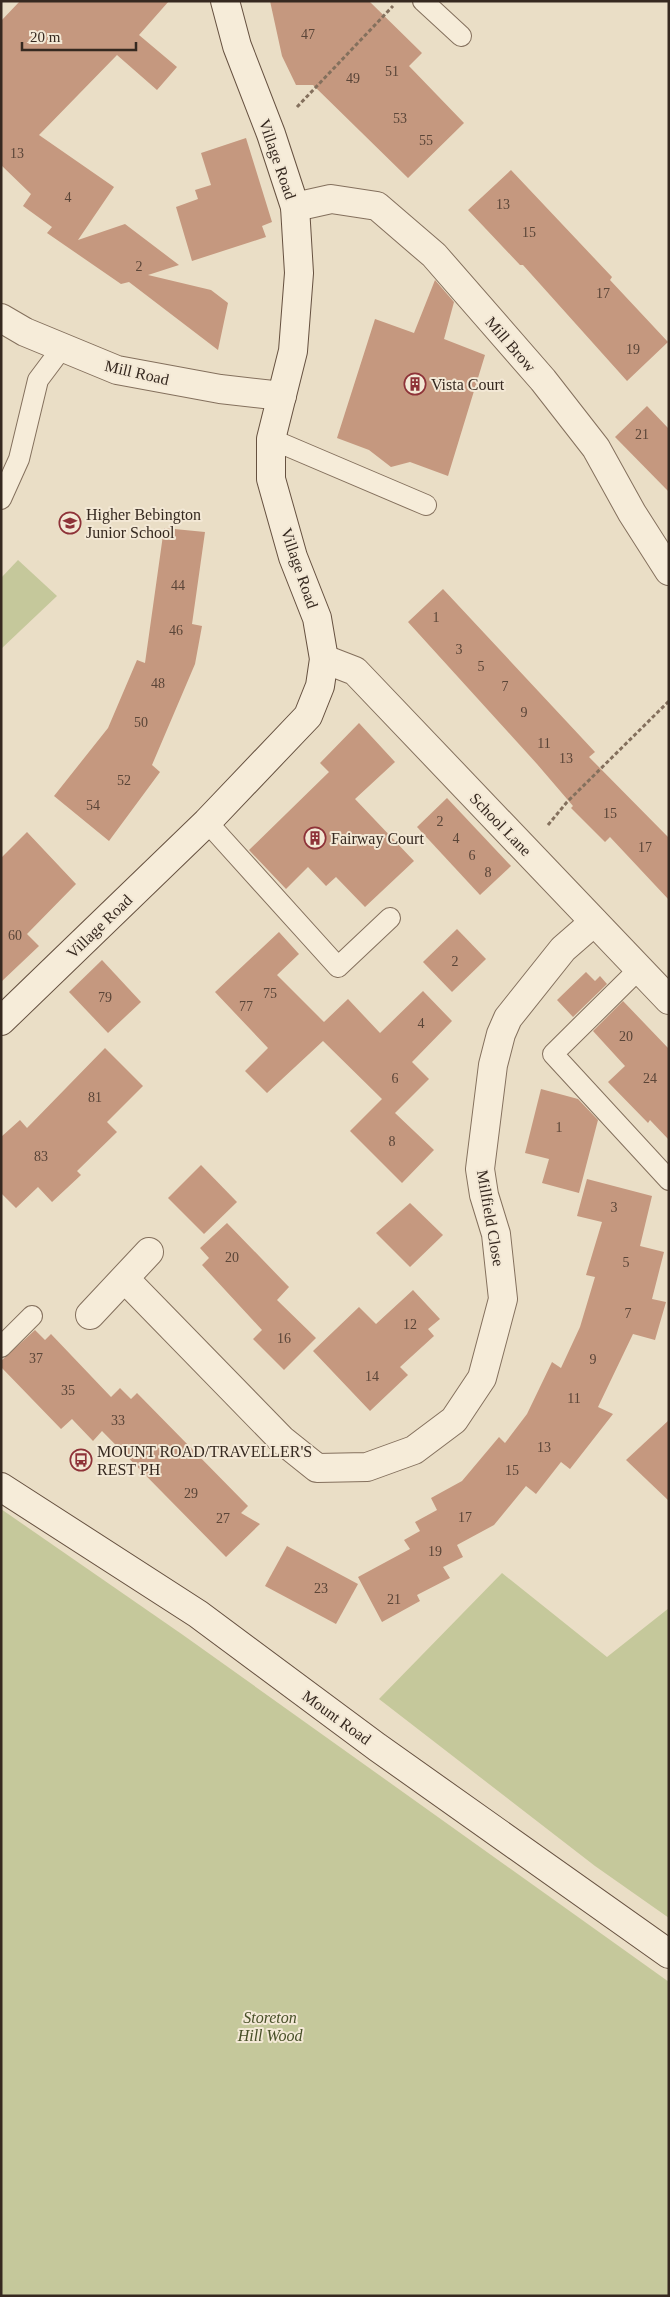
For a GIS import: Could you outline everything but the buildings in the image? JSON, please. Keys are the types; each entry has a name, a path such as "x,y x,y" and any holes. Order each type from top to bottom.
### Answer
{"street":[{"name":"Village Road","path":"1,1020 207,822 308,716 320,686 324,659 317,618 293,557 271,479 271,439 292,351 299,274 295,208 271,134 237,46 225,1"},
{"name":"Mill Brow","path":"295,208 331,199 377,206 434,255 543,380 596,448 632,513 665,557"},
{"name":"Mill Road","path":"1,318 25,332 117,370 220,389 282,396"},
{"name":"School Lane","path":"324,659 355,671 669,1000"},
{"name":"Millfield Close","path":"125,1279 282,1440 317,1468 367,1467 414,1450 454,1420 482,1378 503,1299 496,1234 484,1195 480,1169 493,1065 501,1034 508,1018 563,949 594,922"},
{"path":"90,1315 149,1252"},
{"name":"Mount Road","path":"1,1487 198,1614 377,1747 669,1954"}],"lane":[{"path":"423,1 461,36"},
{"path":"1,499 19,459 38,380 62,348"},
{"path":"271,439 426,505"},
{"path":"207,822 338,967 390,918"},
{"path":"639,969 552,1054 669,1180"},
{"path":"1,1347 32,1316"}],"path":[{"path":"271,134 398,1"},
{"path":"526,850 568,802 669,701"}],"green space":[{"path":"18,560 57,596 1,649 1,578"},
{"name":"Storeton Hill Wood","path":"1,1509 183,1635 669,1982 669,2296 1,2296"},
{"path":"502,1573 607,1657 669,1608 669,1918 595,1866 379,1699"}],"place":[{"name":"Vista Court","path":"415,384"},
{"name":"Higher Bebington Junior School","path":"70,523"},
{"name":"Fairway Court","path":"315,838"},
{"name":"MOUNT ROAD/TRAVELLER'S REST PH","path":"81,1460"}]}
